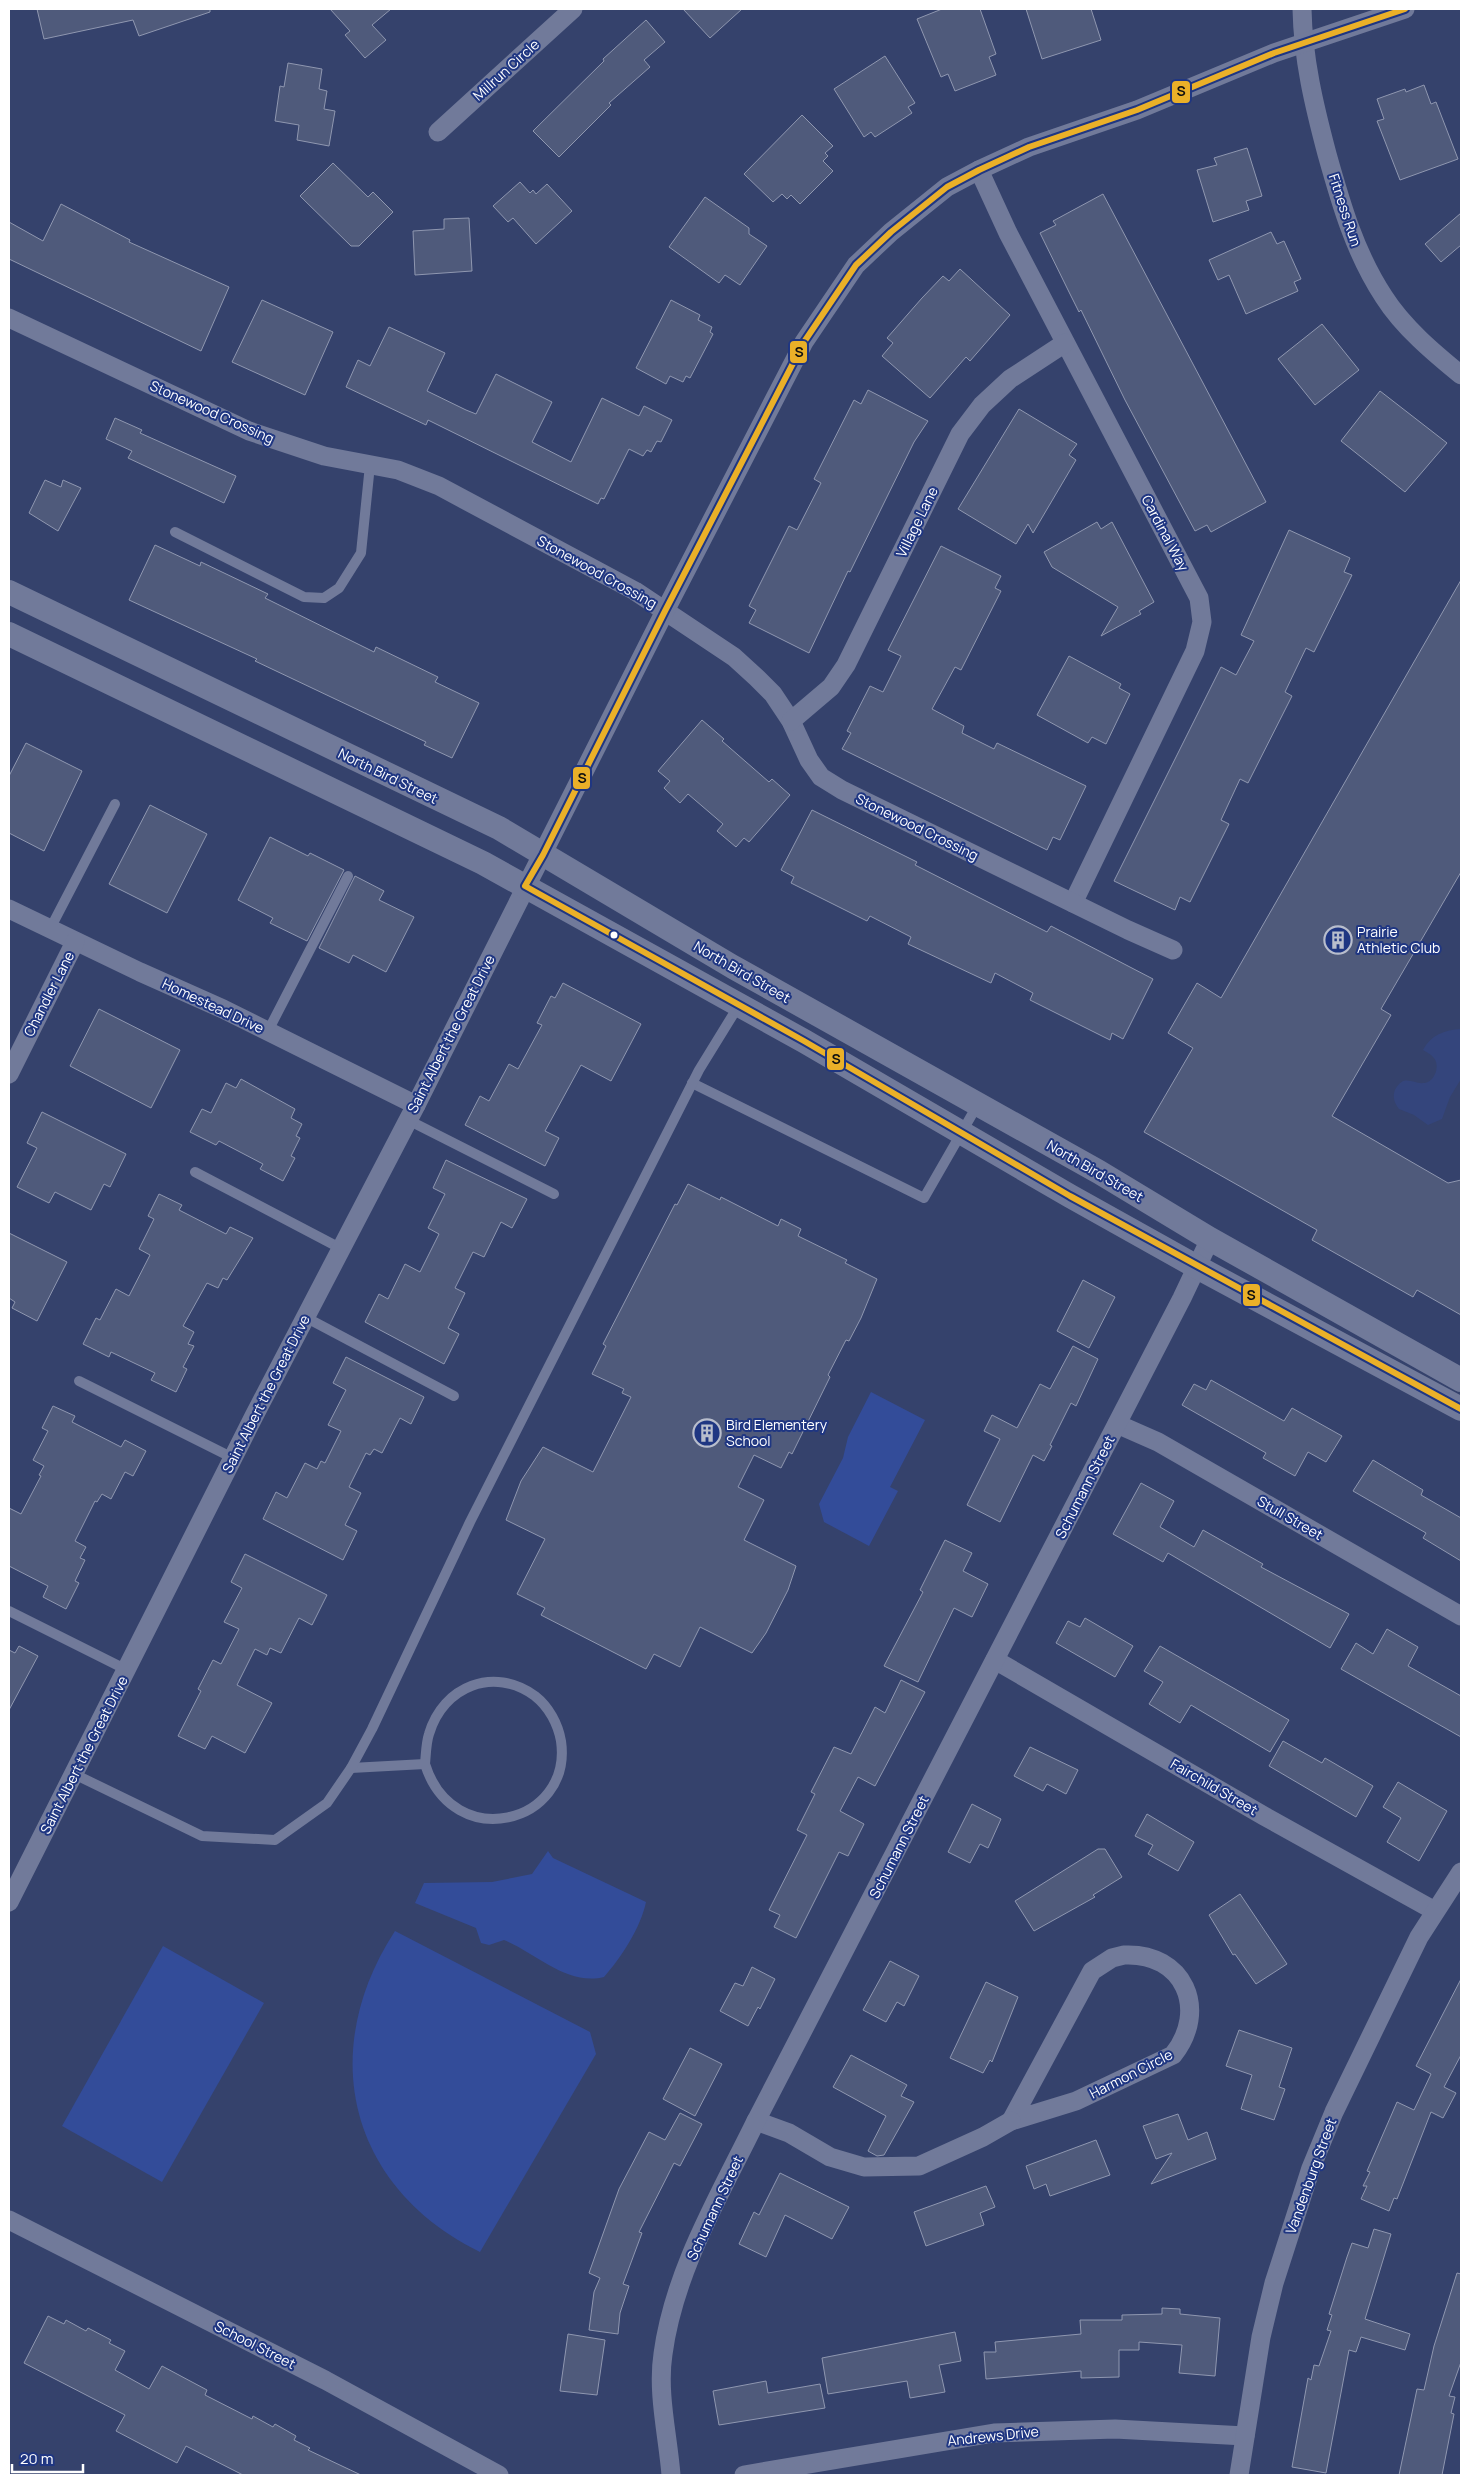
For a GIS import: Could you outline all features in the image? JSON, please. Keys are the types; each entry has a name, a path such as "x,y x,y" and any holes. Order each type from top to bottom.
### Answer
{"street":[{"name":"Millrun Circle","path":"438,132 573,9"},
{"name":"Fitness Run","path":"1302,9 1304,44 1311,93 1345,214 1360,257 1385,299 1417,336 1461,375"},
{"name":"Saint Albert the Great Drive","path":"9,1902 340,1248 412,1112 525,886 543,855 665,611 804,342 828,302 856,265 890,232 947,187 979,170 1029,148 1137,110 1274,54 1405,9"},
{"name":"Cardinal Way","path":"979,170 1008,233 1199,598 1202,622 1195,651 1073,903"},
{"name":"Stonewood Crossing","path":"9,318 249,431 324,456 398,470 439,486 635,591 694,633 734,658 773,694 792,721 809,760 820,776 842,790 1173,950"},
{"name":"Village Lane","path":"792,721 830,687 846,665 960,434 982,405 1010,379 1066,343"},
{"name":"North Bird Street","path":"9,592 499,828 733,967 1099,1172 1210,1239 1461,1380"},
{"path":"9,634 483,863 739,1005 1197,1267 1461,1409"},
{"name":"Homestead Drive","path":"9,909 268,1031 412,1112"},
{"name":"Chandler Lane","path":"9,1074 76,942"},
{"name":"Schumann Street","path":"672,2475 662,2386 662,2354 675,2301 694,2250 756,2121 996,1660 1210,1239"},
{"name":"Stull Street","path":"1117,1424 1158,1442 1461,1616"},
{"name":"Fairchild Street","path":"996,1660 1264,1816 1435,1911"},
{"name":"Vandenburg Street","path":"1239,2475 1261,2337 1274,2283 1311,2168 1334,2112 1419,1937 1461,1872"},
{"name":"Harmon Circle","path":"756,2121 789,2134 830,2157 864,2167 919,2166 983,2138 1011,2120 1076,2101 1173,2055 1188,2032 1191,2018 1186,1990 1179,1978 1159,1961 1136,1955 1112,1958 1092,1971 1011,2120"},
{"name":"School Street","path":"9,2220 325,2380 499,2475"},
{"name":"Andrews Drive","path":"744,2475 994,2433 1061,2429 1115,2429 1245,2436"}],"lane":[{"path":"175,532 304,597 324,598 339,588 361,553 370,465"},
{"path":"50,929 115,804"},
{"path":"268,1031 348,876"},
{"path":"74,1774 202,1836 275,1840 328,1803 351,1768 470,1522 692,1083 739,1005"},
{"path":"692,1083 924,1198 978,1104"},
{"path":"412,1112 554,1194"},
{"path":"195,1172 340,1248"},
{"path":"305,1318 454,1396"},
{"path":"79,1381 233,1458"},
{"path":"9,1611 127,1670"},
{"path":"498,1682 525,1690 546,1707 559,1733 561,1762 550,1790 528,1810 501,1819 471,1817 452,1806 436,1791 425,1764 429,1733 440,1712 457,1692 476,1684 498,1682"},
{"path":"351,1768 425,1764"}],"shaded area":[{"path":"1461,1029 1461,1079 1450,1097 1442,1119 1428,1125 1414,1115 1399,1109 1394,1098 1395,1090 1403,1081 1424,1083 1431,1080 1436,1073 1437,1064 1432,1056 1423,1050 1439,1034"},
{"path":"871,1392 925,1420 890,1487 898,1491 869,1546 824,1522 819,1504 843,1458 848,1437"},
{"path":"548,1851 553,1858 646,1902 640,1922 630,1942 604,1977 590,1979 565,1973 504,1940 489,1945 481,1943 476,1928 415,1903 424,1883 492,1882 532,1874"},
{"path":"395,1931 590,2032 596,2054 480,2252 435,2225 400,2192 375,2154 359,2113 353,2069 357,2023 371,1977"},
{"path":"163,1946 264,2003 162,2182 62,2126"}],"building":[{"path":"37,9 210,9 210,12 139,36 133,20 44,39"},
{"path":"330,9 391,9 372,25 386,40 365,58 345,35 350,31"},
{"path":"683,9 742,9 710,38"},
{"path":"942,9 980,9 996,54 989,57 996,75 955,91 948,74 941,77 917,19"},
{"path":"1026,9 1091,9 1101,40 1042,59"},
{"path":"646,20 665,42 644,60 650,67 609,103 611,105 559,157 533,131 604,61 603,59"},
{"path":"885,56 915,103 908,107 912,113 875,137 871,132 864,137 834,89"},
{"path":"288,63 322,69 319,89 327,91 324,109 335,111 329,146 297,140 299,125 275,121 280,86 284,87"},
{"path":"1424,85 1431,104 1436,102 1458,159 1400,180 1377,121 1384,119 1377,99 1405,89 1406,92"},
{"path":"802,115 833,146 825,153 828,156 823,161 833,171 800,204 791,195 787,199 782,194 773,202 744,174"},
{"path":"1247,148 1262,196 1246,201 1249,210 1213,222 1197,170 1217,165 1214,158"},
{"path":"333,163 368,197 373,192 393,212 359,246 351,246 300,196"},
{"path":"520,182 530,193 533,190 536,194 547,184 572,211 536,244 513,218 508,222 493,206"},
{"path":"1103,194 1266,502 1211,532 1207,525 1195,531 1125,400 1081,310 1079,312 1040,233 1056,225 1053,221"},
{"path":"705,197 749,228 749,234 767,246 740,285 725,275 719,283 669,247"},
{"path":"61,204 130,240 129,242 229,287 201,351 9,259 9,222 43,241"},
{"path":"1461,213 1461,245 1441,262 1425,244"},
{"path":"469,218 472,271 415,275 413,231 444,229 444,219"},
{"path":"1271,232 1277,244 1284,241 1301,279 1294,282 1298,291 1246,314 1229,275 1218,280 1209,260"},
{"path":"960,269 1010,315 970,361 966,357 930,398 882,356 893,343 887,338 922,298 943,276 949,281"},
{"path":"262,300 333,332 305,395 232,362"},
{"path":"671,300 700,315 698,320 712,327 710,332 713,334 690,378 686,376 683,382 670,376 666,384 636,368"},
{"path":"1322,324 1359,370 1315,405 1278,359"},
{"path":"389,327 445,353 427,391 466,410 476,414 496,374 552,402 532,442 571,462 602,398 639,416 644,406 672,420 661,442 657,441 651,452 647,450 643,456 629,449 604,499 601,498 598,504 428,420 426,425 346,387 358,360 370,366"},
{"path":"868,390 928,421 914,442 850,572 848,571 809,653 749,623 756,610 749,606 789,526 797,530 821,483 814,479 854,400 861,404"},
{"path":"1380,391 1447,443 1405,492 1341,441"},
{"path":"1019,409 1077,444 1069,455 1076,460 1033,533 1028,524 1016,544 958,509"},
{"path":"115,418 142,430 140,433 236,476 224,503 128,458 132,451 106,439"},
{"path":"45,480 61,487 63,480 81,488 58,531 29,513"},
{"path":"1097,522 1101,529 1112,522 1154,602 1139,611 1141,614 1101,636 1118,607 1052,567 1044,552"},
{"path":"1289,530 1350,558 1344,572 1352,575 1314,652 1306,648 1285,692 1292,696 1248,783 1240,779 1221,820 1229,824 1190,902 1180,897 1175,910 1114,881 1221,667 1236,675 1254,641 1241,635"},
{"path":"155,545 200,566 201,562 268,594 265,598 374,652 376,647 438,677 435,682 479,703 452,758 424,745 426,742 255,661 257,659 129,600"},
{"path":"941,546 1001,576 995,588 1001,591 961,670 955,667 932,709 964,726 962,733 994,749 997,743 1086,786 1060,840 1053,837 1047,850 842,749 851,733 847,731 870,686 883,692 901,656 888,650"},
{"name":"Prairie Athletic Club","path":"1461,580 1461,872 1381,1009 1391,1015 1332,1116 1448,1183 1461,1180 1461,1315 1417,1290 1413,1297 1312,1240 1317,1230 1144,1132 1193,1048 1168,1033 1197,983 1221,998"},
{"path":"1069,656 1121,684 1119,688 1130,694 1106,744 1092,737 1088,743 1037,715"},
{"path":"702,720 724,739 722,741 769,782 772,779 790,795 749,842 744,838 736,847 717,831 723,824 688,794 680,803 664,788 670,781 658,771"},
{"path":"26,743 82,771 44,851 9,833 9,776"},
{"path":"150,805 207,834 167,913 109,884"},
{"path":"812,810 917,862 915,865 1047,932 1051,926 1153,979 1123,1039 1112,1033 1110,1040 1030,1000 1033,993 995,973 991,983 908,944 911,937 870,916 867,921 791,883 794,877 781,870"},
{"path":"270,837 308,856 310,853 344,870 307,941 270,923 273,918 238,900"},
{"path":"355,876 384,891 379,900 414,917 386,972 353,955 349,963 319,948"},
{"path":"563,983 641,1024 611,1081 581,1065 545,1131 559,1138 545,1166 465,1125 480,1096 489,1101 509,1064 518,1069 542,1025 537,1023 551,996 555,998"},
{"path":"99,1009 180,1050 151,1108 70,1066"},
{"path":"241,1079 295,1109 291,1118 302,1124 296,1136 300,1138 291,1156 295,1158 283,1181 260,1169 263,1164 219,1141 216,1145 190,1132 202,1109 211,1113 226,1083 236,1088"},
{"path":"42,1112 126,1154 110,1187 104,1184 91,1210 55,1192 49,1203 17,1187 37,1148 27,1143"},
{"path":"446,1160 527,1199 512,1228 501,1222 484,1257 473,1252 455,1288 465,1293 448,1328 459,1334 444,1364 365,1322 379,1294 388,1299 405,1264 420,1272 439,1234 428,1228 445,1194 433,1188"},
{"name":"Bird Elementery School","path":"688,1184 720,1200 721,1197 778,1226 781,1219 801,1229 798,1236 847,1260 845,1263 877,1279 861,1318 849,1341 846,1340 828,1375 830,1377 792,1454 789,1452 781,1468 754,1455 738,1487 764,1500 744,1540 796,1566 788,1590 766,1633 752,1653 700,1627 680,1667 654,1654 646,1669 541,1615 545,1608 517,1594 545,1539 506,1520 521,1481 543,1447 593,1472 631,1397 622,1393 624,1389 592,1374 606,1346 603,1344 675,1204 677,1205"},
{"path":"159,1194 182,1205 179,1210 226,1234 230,1227 253,1238 227,1280 223,1278 218,1288 207,1283 183,1326 194,1332 188,1344 194,1346 183,1367 187,1369 176,1392 151,1380 155,1373 111,1352 109,1357 83,1344 96,1318 100,1320 116,1289 129,1296 150,1255 139,1249 154,1219 148,1216"},
{"path":"9,1233 67,1262 37,1321 12,1308 15,1302 9,1298"},
{"path":"1083,1280 1115,1297 1089,1348 1057,1331"},
{"path":"1073,1346 1098,1359 1076,1406 1071,1403 1044,1461 1033,1455 1000,1522 967,1505 1000,1439 984,1431 992,1415 1017,1428 1040,1384 1050,1389"},
{"path":"346,1357 424,1397 411,1424 400,1418 382,1453 374,1449 370,1455 366,1453 349,1487 361,1493 345,1525 357,1531 343,1560 263,1519 276,1492 287,1498 305,1463 317,1469 321,1461 325,1463 341,1431 328,1425 346,1390 333,1383"},
{"path":"1211,1380 1284,1421 1292,1408 1342,1436 1326,1462 1308,1452 1295,1476 1263,1458 1266,1453 1182,1405 1194,1384 1206,1390"},
{"path":"53,1406 75,1416 72,1422 121,1447 125,1440 146,1451 133,1476 125,1472 111,1499 102,1494 97,1502 95,1501 75,1541 86,1547 80,1558 85,1560 75,1581 79,1583 66,1609 43,1597 48,1586 9,1566 9,1508 21,1514 41,1476 39,1475 44,1466 33,1460 48,1431 42,1428"},
{"path":"1373,1460 1423,1490 1421,1495 1461,1518 1461,1561 1423,1538 1426,1533 1353,1491"},
{"path":"1141,1483 1174,1501 1160,1527 1194,1547 1203,1530 1263,1564 1261,1567 1349,1614 1330,1648 1168,1553 1163,1562 1113,1534"},
{"path":"945,1540 972,1553 963,1571 988,1584 972,1617 954,1608 918,1682 884,1666 923,1592 920,1590"},
{"path":"245,1554 327,1595 312,1625 299,1618 281,1653 270,1648 267,1655 255,1649 237,1685 272,1703 245,1753 212,1736 205,1749 178,1736 201,1691 198,1689 213,1660 221,1664 239,1629 224,1622 242,1588 231,1582"},
{"path":"1085,1618 1133,1646 1115,1677 1056,1643 1068,1621 1080,1627"},
{"path":"1387,1629 1418,1647 1408,1666 1461,1696 1461,1737 1341,1669 1356,1643 1373,1654"},
{"path":"19,1646 38,1656 9,1710 9,1650 15,1653"},
{"path":"1160,1646 1289,1720 1270,1752 1191,1705 1180,1723 1149,1704 1163,1682 1144,1671"},
{"path":"901,1680 925,1692 875,1786 858,1777 840,1811 864,1824 848,1856 839,1852 796,1938 774,1927 780,1915 769,1910 807,1835 797,1830 815,1794 811,1792 834,1747 851,1754 875,1707 885,1713"},
{"path":"1283,1741 1322,1763 1325,1758 1373,1786 1356,1817 1269,1766"},
{"path":"1030,1747 1078,1770 1066,1794 1047,1784 1043,1791 1014,1776"},
{"path":"1398,1782 1447,1811 1419,1861 1387,1842 1401,1818 1383,1807"},
{"path":"972,1804 1001,1819 988,1848 980,1844 970,1863 948,1852"},
{"path":"1147,1814 1194,1842 1178,1871 1148,1854 1153,1845 1135,1836"},
{"path":"1098,1849 1105,1849 1122,1877 1093,1895 1095,1897 1034,1931 1015,1901"},
{"path":"1240,1894 1287,1964 1256,1984 1235,1954 1233,1955 1209,1915"},
{"path":"890,1961 919,1976 904,2006 897,2002 886,2022 863,2010"},
{"path":"752,1967 775,1979 760,2009 758,2007 748,2026 720,2011 735,1983 743,1986"},
{"path":"1461,1979 1461,2055 1444,2087 1456,2093 1443,2118 1431,2112 1397,2199 1394,2198 1389,2211 1361,2199 1367,2186 1363,2186 1370,2172 1367,2171 1397,2102 1414,2110 1431,2074 1416,2066"},
{"path":"986,1982 1018,1997 992,2062 990,2060 983,2073 950,2058"},
{"path":"1239,2030 1292,2048 1279,2087 1285,2089 1274,2120 1241,2109 1252,2075 1226,2066"},
{"path":"690,2048 722,2064 695,2116 663,2099"},
{"path":"851,2055 907,2085 901,2096 914,2102 884,2155 877,2156 868,2151 886,2116 833,2087"},
{"path":"680,2113 702,2124 680,2166 674,2163 639,2232 642,2233 623,2284 629,2286 620,2313 618,2334 589,2330 594,2292 600,2278 589,2273 619,2189 649,2132 665,2140"},
{"path":"1178,2114 1188,2140 1207,2132 1216,2159 1151,2184 1172,2153 1156,2159 1143,2126"},
{"path":"1096,2140 1110,2175 1050,2196 1046,2184 1034,2189 1026,2166"},
{"path":"780,2173 849,2207 832,2239 785,2215 766,2257 739,2244 754,2212 759,2215"},
{"path":"986,2186 995,2207 980,2213 984,2225 926,2246 914,2212"},
{"path":"1374,2229 1391,2234 1365,2319 1410,2334 1405,2350 1361,2337 1356,2352 1349,2350 1326,2473 1292,2467 1308,2378 1311,2380 1314,2365 1319,2366 1331,2331 1327,2330 1332,2315 1329,2314 1347,2257 1352,2243 1368,2248"},
{"path":"1457,2273 1461,2274 1461,2362 1449,2396 1455,2397 1451,2413 1454,2414 1442,2475 1399,2475 1417,2389 1424,2390 1434,2346"},
{"path":"1162,2308 1180,2309 1180,2314 1220,2318 1215,2376 1179,2373 1182,2345 1139,2342 1139,2350 1119,2350 1119,2377 1081,2378 1081,2371 986,2379 984,2352 996,2352 995,2342 1081,2334 1080,2320 1122,2320 1122,2315 1162,2314"},
{"path":"48,2316 64,2324 66,2320 86,2331 88,2328 111,2340 109,2343 125,2351 115,2370 149,2389 162,2366 207,2390 205,2395 252,2419 253,2416 273,2427 275,2424 296,2436 294,2440 310,2448 308,2450 361,2475 243,2475 186,2446 177,2463 116,2431 125,2415 24,2363"},
{"path":"955,2332 961,2361 939,2365 945,2392 910,2398 907,2381 828,2394 822,2358"},
{"path":"568,2334 605,2340 597,2395 560,2391"},
{"path":"766,2381 768,2393 820,2384 825,2408 719,2425 713,2391"}],"transit line":[{"name":"S","path":"1405,9 1274,53 1137,110 1029,147 979,170 947,187 891,232 856,265 804,342 665,611 543,855 525,886 804,1041 1070,1196 1461,1409"}],"place":[{"name":"Prairie Athletic Club","path":"1338,940"},
{"name":"Bird Elementery School","path":"707,1433"}]}
